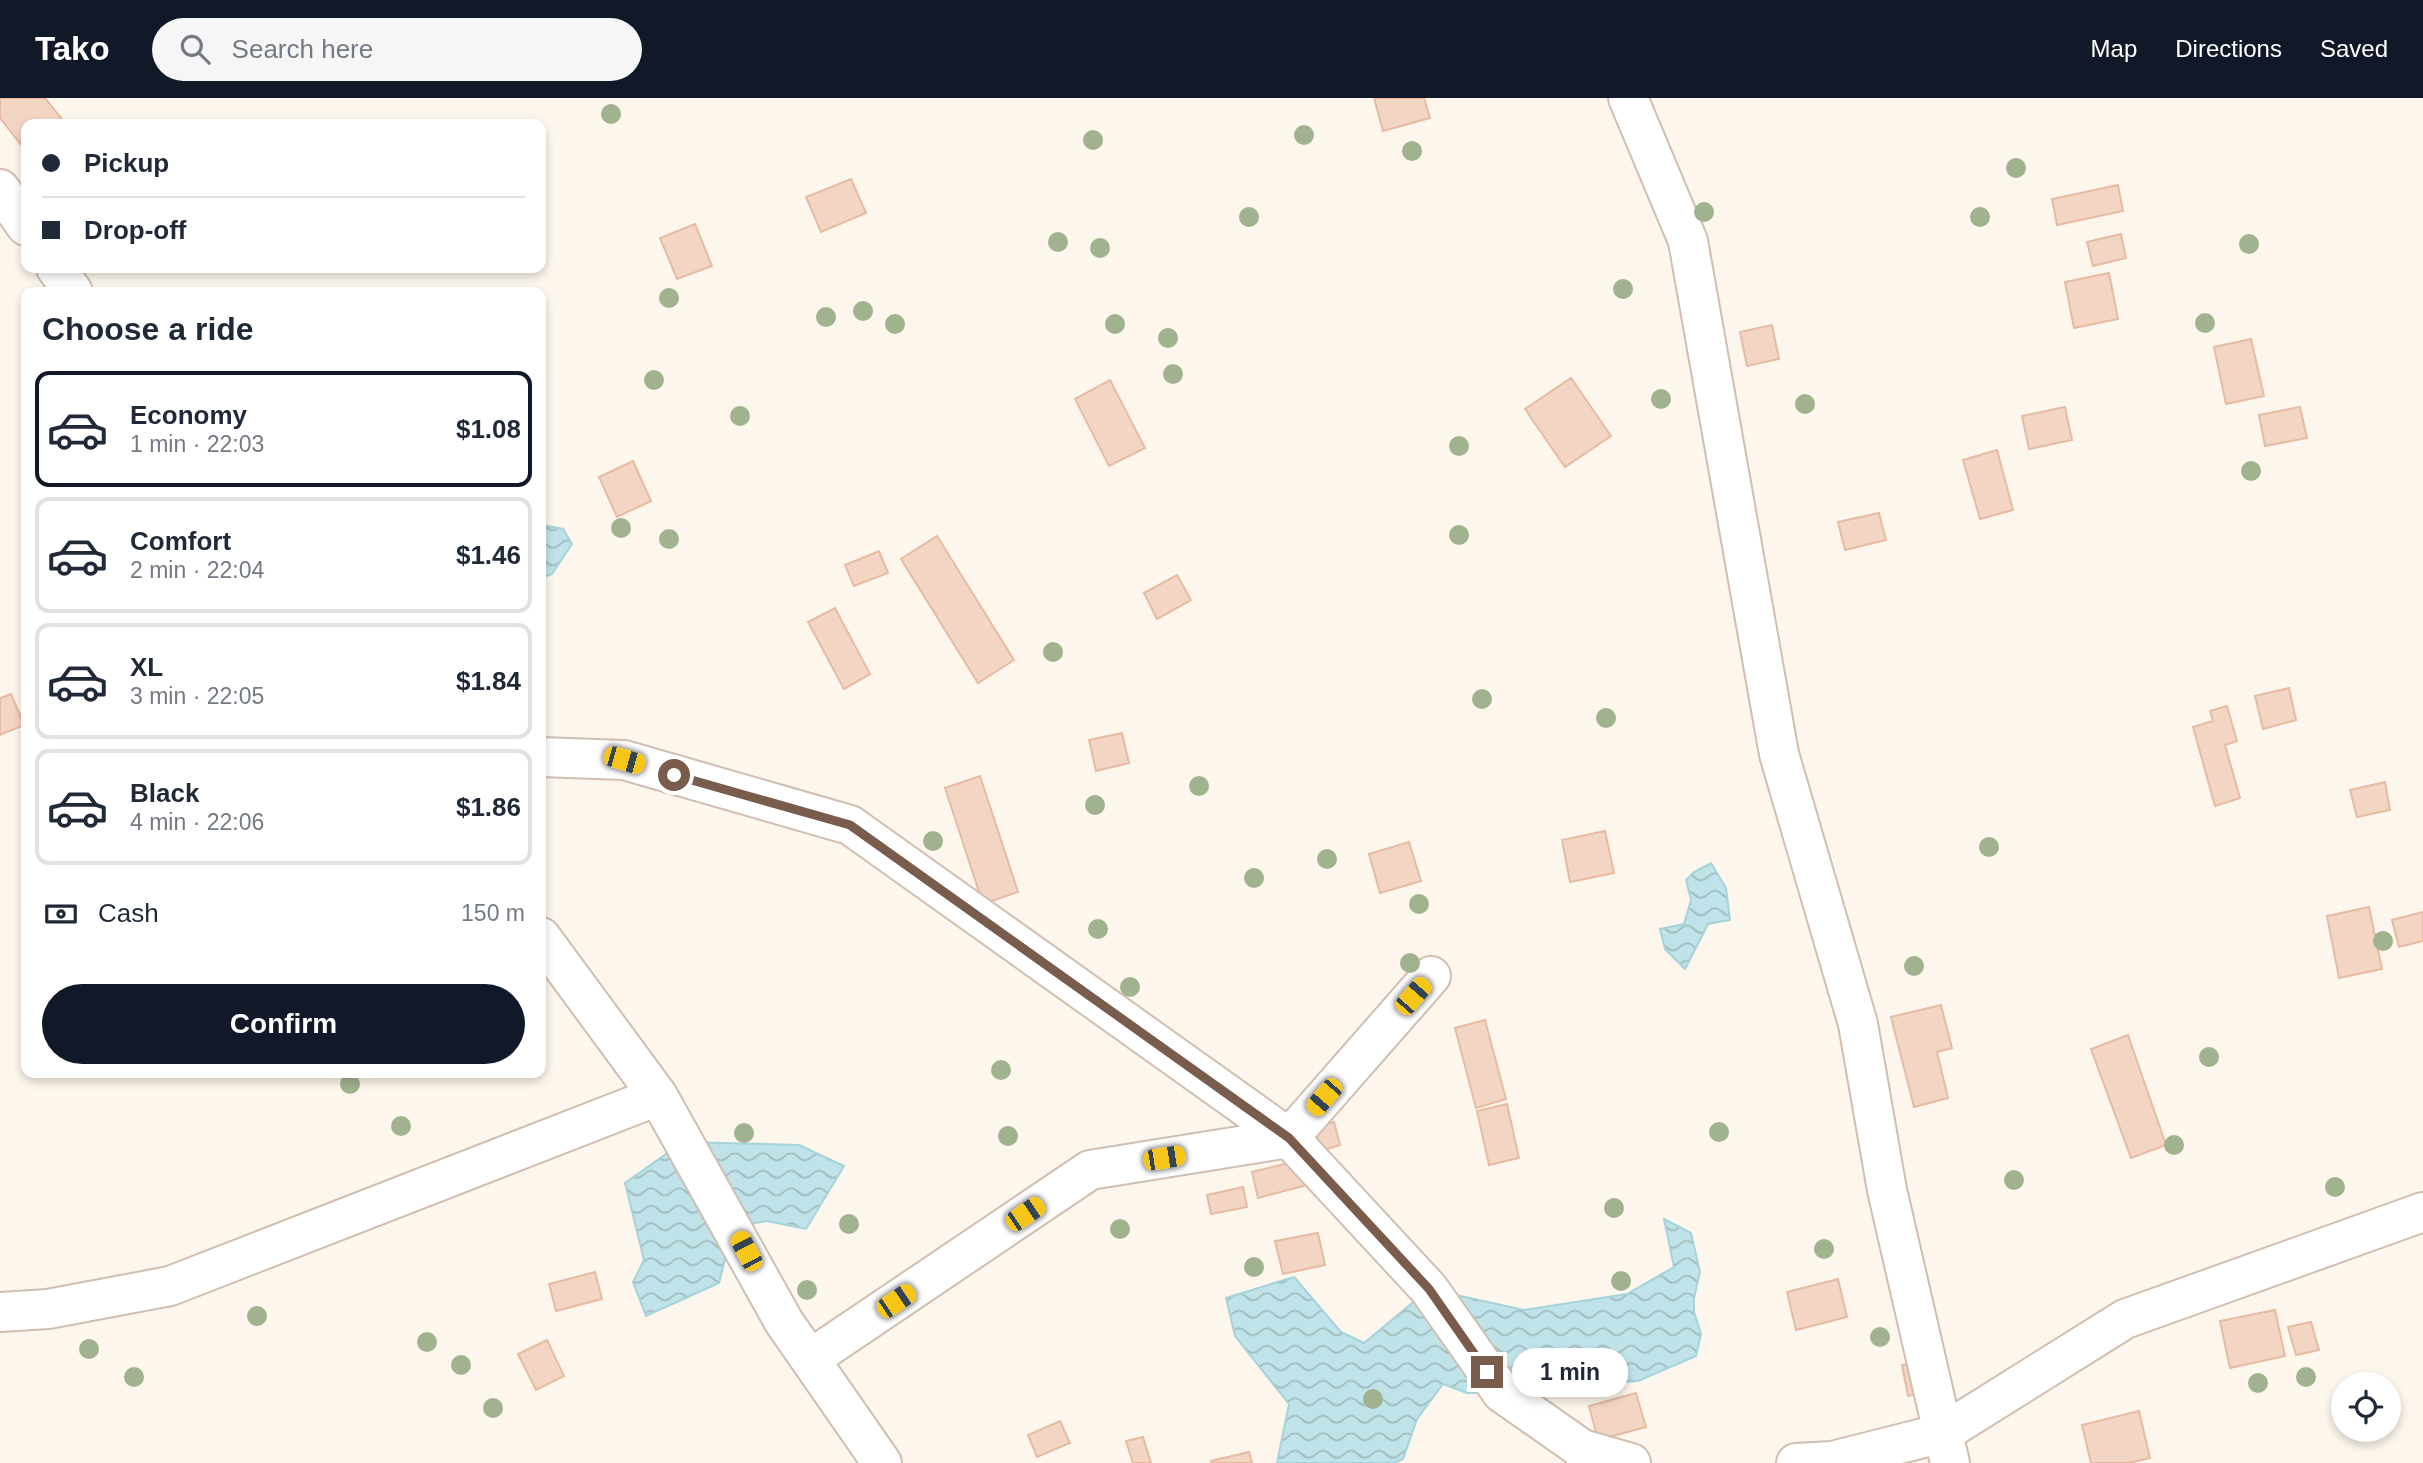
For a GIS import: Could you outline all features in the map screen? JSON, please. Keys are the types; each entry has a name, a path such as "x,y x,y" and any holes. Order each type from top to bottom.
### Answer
{"street":[{"path":"1628,98 1688,241 1779,754 1858,1024 1887,1190 1947,1448"},
{"path":"0,189 21,219"},
{"path":"546,757 624,760 850,825 1289,1138 1429,1289 1502,1393 1585,1456 1631,1463"},
{"path":"546,944 658,1096 784,1322 882,1463"},
{"path":"810,1359 1090,1170 1289,1138 1431,976"},
{"path":"0,1312 48,1309 170,1286 658,1096"},
{"path":"1796,1463 1947,1448 2125,1319 2423,1212"}],"water":[{"path":"546,526 563,529 572,544 552,574 546,576"},
{"path":"1711,863 1726,888 1730,920 1708,924 1685,969 1665,949 1660,929 1684,924 1691,900 1686,880 1694,872"},
{"path":"683,1142 799,1145 844,1166 806,1229 767,1221 733,1227 719,1283 646,1316 633,1282 644,1260 625,1183"},
{"path":"1664,1219 1691,1233 1700,1272 1694,1298 1694,1312 1701,1334 1696,1356 1638,1381 1551,1386 1502,1393 1467,1393 1443,1384 1417,1419 1403,1459 1394,1463 1277,1463 1289,1404 1235,1336 1226,1298 1294,1277 1341,1332 1364,1343 1429,1289 1524,1310 1627,1294 1674,1267"}],"building":[{"path":"0,98 45,98 62,119 21,119 21,145 0,118"},
{"path":"1374,98 1424,98 1430,118 1383,131"},
{"path":"851,179 866,213 821,232 806,197"},
{"path":"2118,185 2123,211 2057,225 2052,199"},
{"path":"695,224 712,266 677,279 660,238"},
{"path":"2121,234 2126,258 2093,266 2087,242"},
{"path":"2109,273 2118,319 2074,328 2065,282"},
{"path":"1772,325 1779,359 1747,366 1740,332"},
{"path":"2251,339 2264,396 2226,404 2214,347"},
{"path":"1571,378 1611,436 1565,467 1525,409"},
{"path":"1110,380 1145,448 1109,466 1075,399"},
{"path":"2065,407 2072,440 2029,449 2022,416"},
{"path":"2300,407 2307,438 2265,446 2259,415"},
{"path":"1997,450 2013,510 1980,519 1963,460"},
{"path":"633,461 651,501 617,517 599,477"},
{"path":"1879,513 1886,540 1845,550 1838,522"},
{"path":"937,536 1014,660 978,683 901,559"},
{"path":"879,551 888,573 854,586 845,565"},
{"path":"1177,575 1191,600 1157,619 1144,593"},
{"path":"835,608 870,674 844,689 808,622"},
{"path":"2289,688 2296,720 2263,729 2255,696"},
{"path":"11,694 21,718 21,726 0,735 0,698"},
{"path":"2227,706 2237,741 2225,745 2240,798 2215,806 2193,727 2213,721 2210,711"},
{"path":"1122,733 1129,763 1096,771 1089,740"},
{"path":"980,776 1018,892 983,904 945,788"},
{"path":"2385,782 2390,810 2357,817 2350,790"},
{"path":"1605,831 1614,873 1570,882 1562,840"},
{"path":"1409,842 1421,881 1380,893 1369,854"},
{"path":"2369,907 2382,969 2339,978 2327,916"},
{"path":"2423,912 2423,941 2399,947 2392,920"},
{"path":"1941,1005 1952,1048 1937,1052 1948,1098 1914,1107 1891,1017"},
{"path":"1485,1020 1506,1099 1476,1108 1455,1028"},
{"path":"2128,1035 2166,1145 2131,1158 2091,1049"},
{"path":"1507,1104 1519,1158 1489,1165 1477,1111"},
{"path":"1334,1122 1340,1145 1321,1151 1314,1127"},
{"path":"1305,1159 1311,1184 1258,1198 1252,1172"},
{"path":"1243,1187 1247,1207 1211,1214 1207,1195"},
{"path":"1318,1233 1325,1265 1283,1274 1275,1241"},
{"path":"595,1272 602,1299 556,1311 549,1284"},
{"path":"1838,1279 1847,1317 1796,1330 1787,1292"},
{"path":"2275,1310 2285,1356 2230,1368 2220,1321"},
{"path":"2311,1322 2319,1350 2296,1355 2288,1327"},
{"path":"547,1340 564,1376 536,1390 518,1354"},
{"path":"1926,1360 1932,1390 1908,1396 1902,1365"},
{"path":"1636,1393 1646,1427 1598,1440 1589,1406"},
{"path":"2139,1411 2150,1458 2128,1463 2091,1463 2082,1425"},
{"path":"1060,1421 1070,1443 1037,1457 1028,1435"},
{"path":"1143,1437 1151,1463 1133,1463 1126,1441"},
{"path":"1249,1452 1252,1463 1211,1461"}],"route":[{"path":"674,775 850,825 1289,1138 1429,1289 1487,1372"}]}
